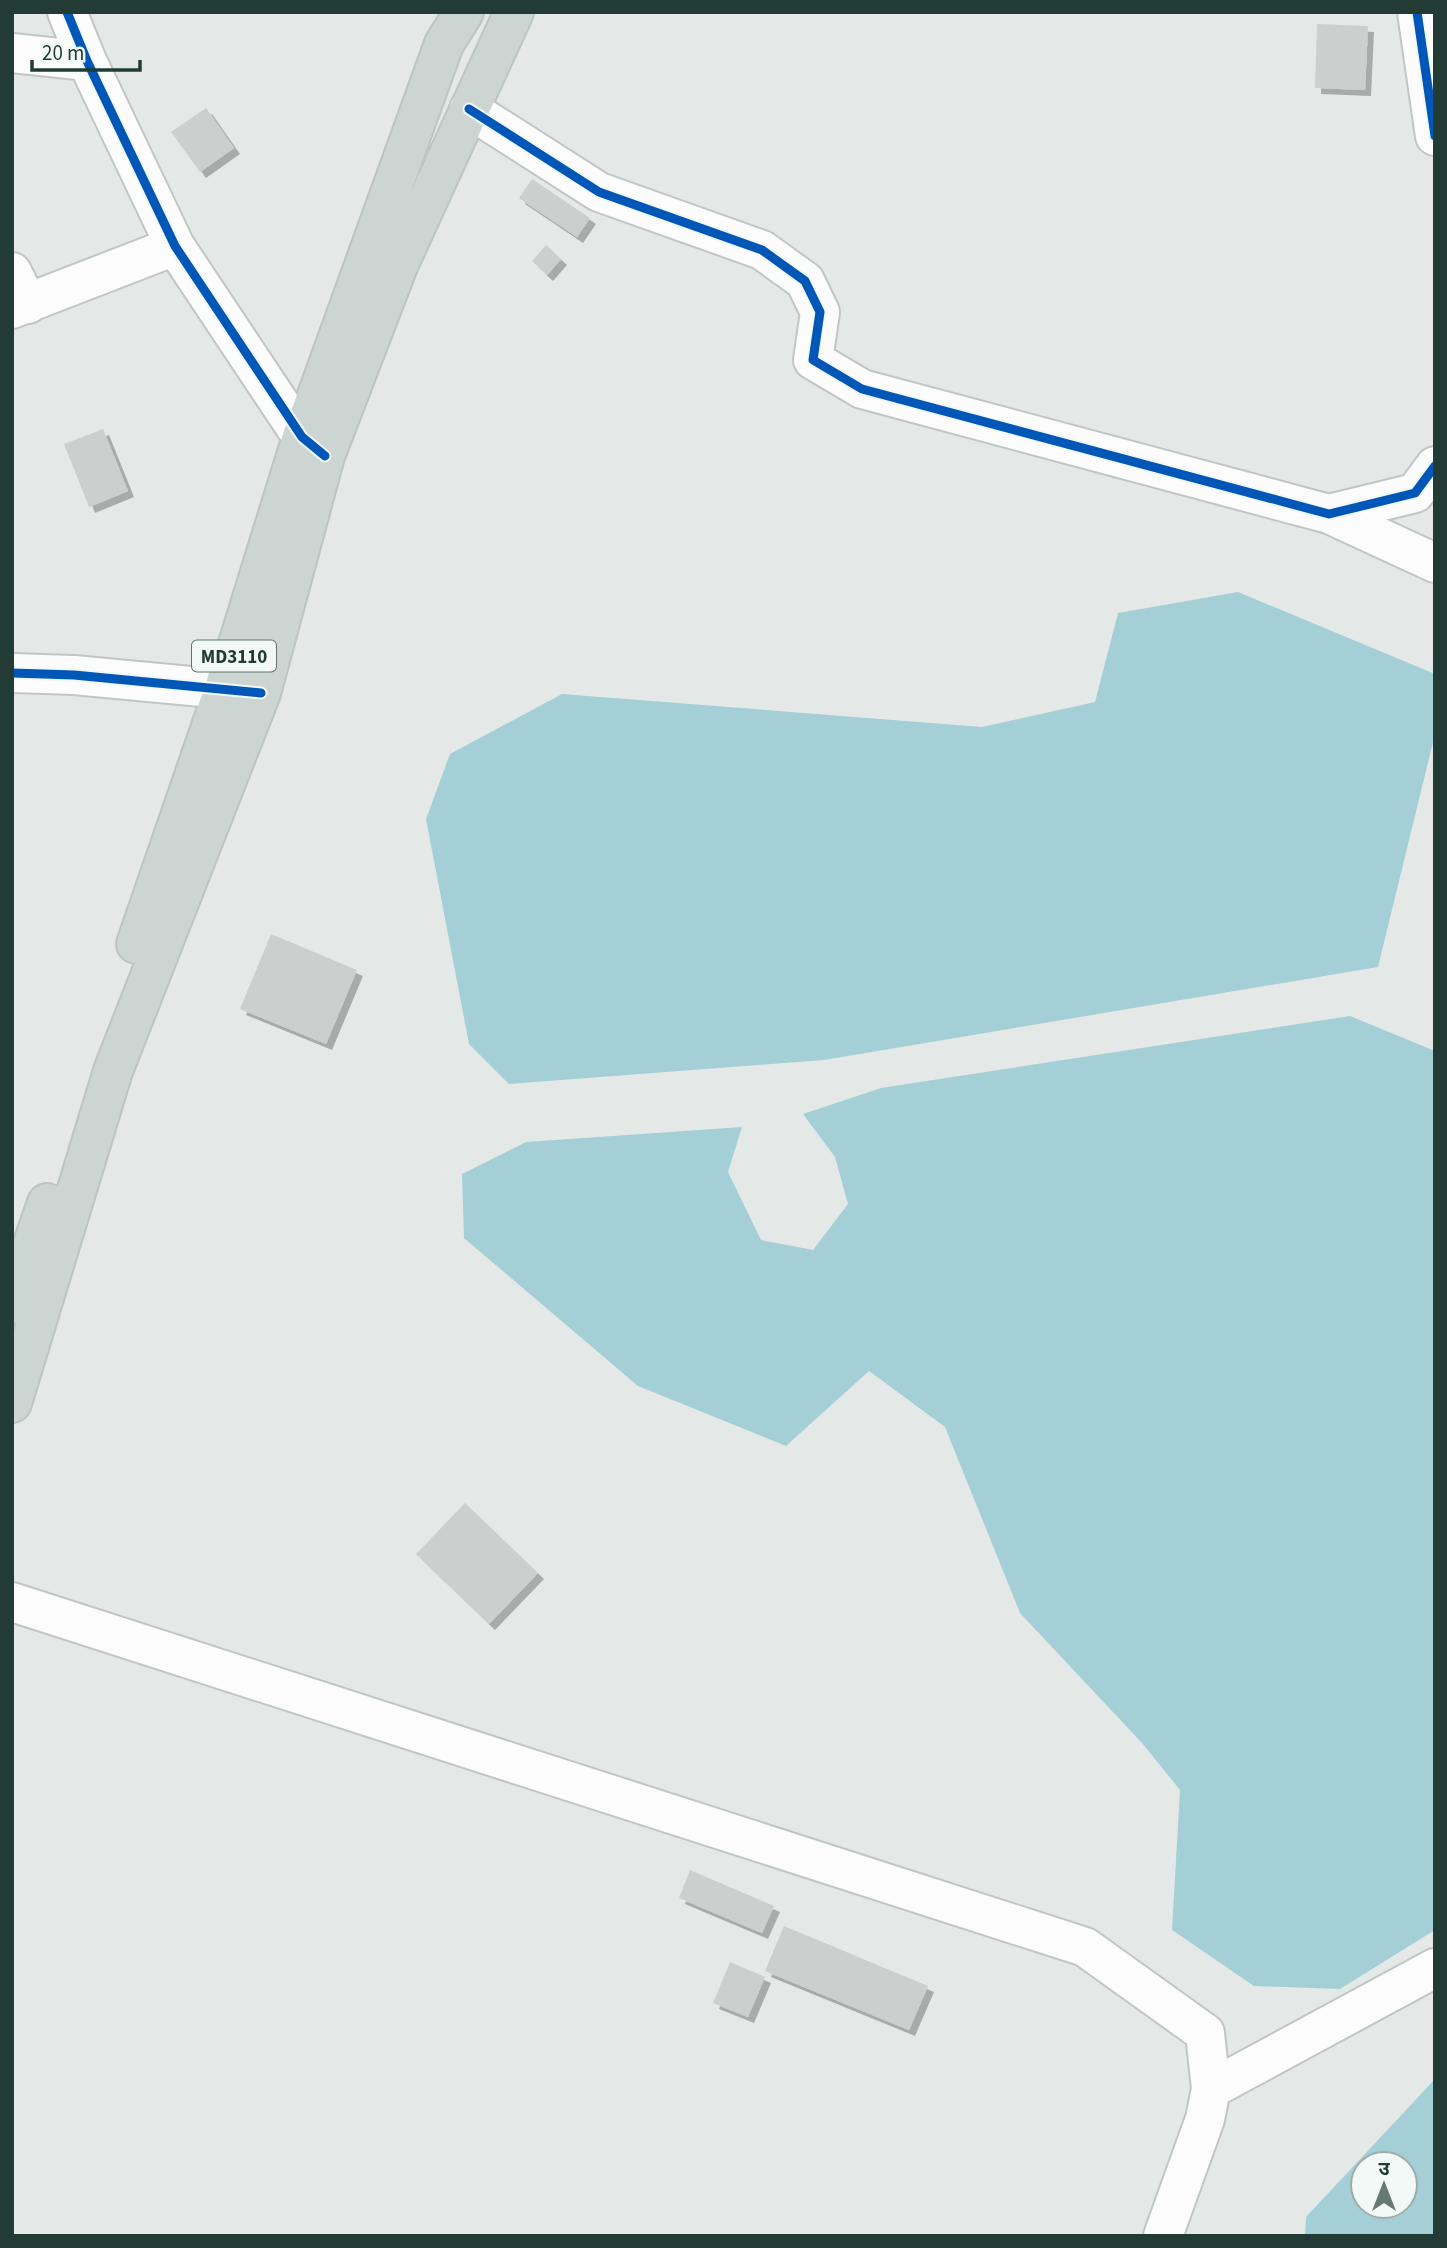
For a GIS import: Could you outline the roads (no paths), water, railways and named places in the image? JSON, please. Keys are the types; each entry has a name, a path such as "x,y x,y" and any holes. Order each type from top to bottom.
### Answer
{"main road":[{"name":"MD3110","path":"12,1403 113,1071 242,691 313,447 444,44 464,12"},
{"name":"MD3110","path":"313,447 514,12"},
{"name":"MD3110","path":"12,1304 242,691"}],"street":[{"path":"67,12 87,61 175,246 313,447"},
{"path":"1417,12 1435,136"},
{"path":"12,53 87,61"},
{"path":"469,109 599,192 762,250 805,281 820,312 813,360 862,389 1329,514 1435,564"},
{"path":"18,295 175,246"},
{"path":"1329,514 1415,493 1435,466"},
{"path":"12,673 74,675 242,691"},
{"path":"12,1602 1085,1947 1205,2033 1211,2089 1205,2119 1163,2236"},
{"path":"1211,2089 1435,1968"}],"water":[{"path":"1238,592 1435,674 1435,734 1378,967 824,1060 509,1084 469,1044 426,819 450,754 562,694 982,727 1095,702 1118,613"},
{"path":"1350,1016 1435,1051 1435,1930 1340,1989 1254,1986 1172,1930 1180,1790 1142,1743 1020,1613 945,1427 869,1371 786,1446 638,1386 464,1238 462,1174 526,1142 742,1127 728,1172 761,1240 813,1250 848,1204 835,1157 803,1114 881,1088"},
{"path":"1435,2079 1435,2236 1305,2236 1306,2217 1349,2171 1349,2220 1419,2220 1419,2150 1369,2150"}]}
